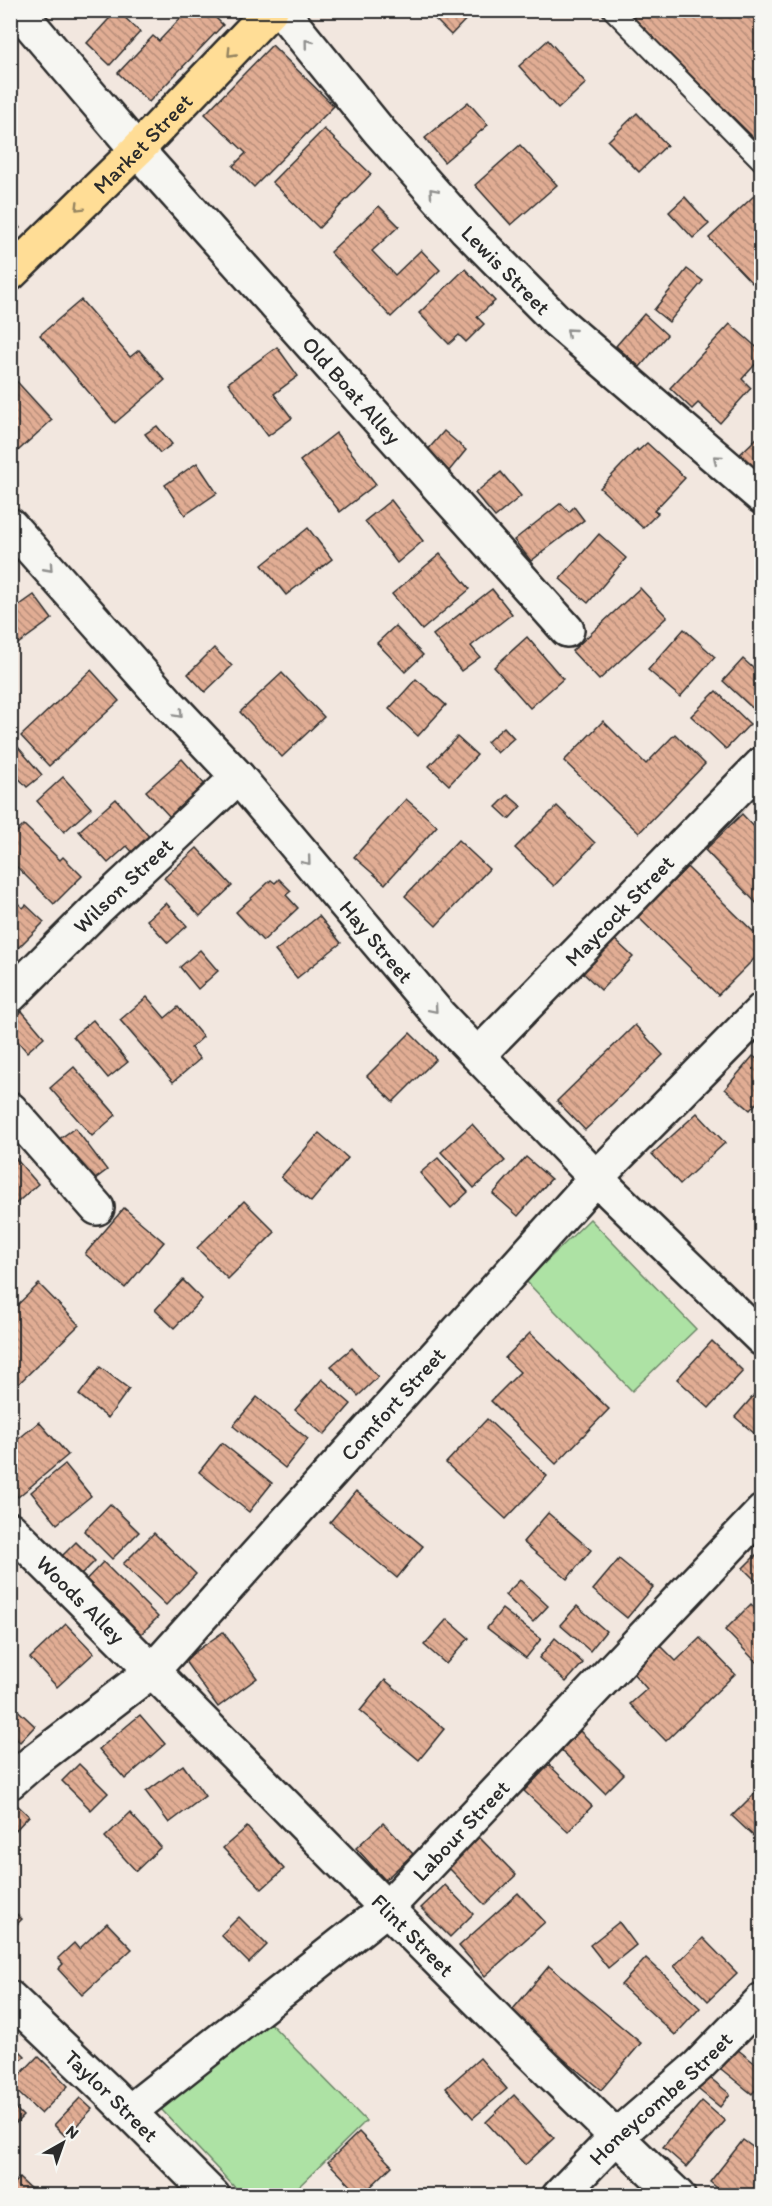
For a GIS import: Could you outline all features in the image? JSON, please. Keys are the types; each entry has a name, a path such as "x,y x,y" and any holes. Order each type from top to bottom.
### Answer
{"main road":[{"name":"Market Street","path":"10,274 137,150 272,10"}],"street":[{"name":"Old Boat Alley","path":"18,10 137,150 567,630"},
{"name":"Lewis Street","path":"281,10 380,132 474,238 556,320 762,497"},
{"name":"Hay Street","path":"10,525 169,704 238,777 440,1015 596,1178 762,1339"},
{"name":"Maycock Street","path":"478,1055 762,764"},
{"name":"Wilson Street","path":"10,996 97,909 238,777"},
{"name":"Comfort Street","path":"10,1782 153,1670 596,1178 762,1010"},
{"path":"10,1109 97,1208"},
{"name":"Labour Street","path":"129,2112 386,1909 762,1512"},
{"name":"Woods Alley","path":"10,1529 153,1670"},
{"name":"Flint Street","path":"153,1670 386,1909 678,2196"},
{"name":"Taylor Street","path":"10,1998 213,2196"},
{"name":"Honeycombe Street","path":"559,2196 616,2136 698,2066 762,2000"}],"lane":[{"path":"612,10 762,162"}],"green space":[{"path":"590,1219 696,1329 632,1391 526,1281"},
{"path":"264,2017 366,2121 290,2195 242,2195 161,2109"}],"building":[{"path":"117,10 140,32 110,65 87,43"},
{"path":"188,10 208,10 223,25 149,102 118,73 153,36 159,41"},
{"path":"426,10 475,10 451,35"},
{"path":"625,10 762,10 762,146"},
{"path":"548,40 586,83 558,109 519,66"},
{"path":"272,45 334,106 254,187 233,166 246,153 205,114"},
{"path":"468,102 488,125 444,162 425,138"},
{"path":"637,113 667,145 639,172 608,141"},
{"path":"324,129 371,174 319,228 272,182"},
{"path":"520,145 557,185 511,225 475,185"},
{"path":"757,193 762,198 762,274 752,283 709,238"},
{"path":"685,197 709,224 693,238 669,212"},
{"path":"379,206 399,226 372,251 395,275 421,250 440,270 391,317 330,252"},
{"path":"10,217 20,228 10,236"},
{"path":"465,269 495,301 477,317 484,324 466,342 459,335 449,344 419,313"},
{"path":"687,269 703,281 669,322 654,310"},
{"path":"81,300 130,357 139,350 165,380 115,423 40,335"},
{"path":"644,314 667,335 640,367 616,346"},
{"path":"730,324 762,352 762,357 742,379 751,388 720,423 698,403 692,409 670,388"},
{"path":"277,347 298,376 274,394 292,418 268,436 228,383"},
{"path":"10,374 52,420 10,458"},
{"path":"157,426 172,444 160,453 145,434"},
{"path":"444,431 466,450 449,471 426,452"},
{"path":"336,433 376,484 340,512 300,461"},
{"path":"762,433 762,487 735,459"},
{"path":"647,443 685,478 654,511 658,513 643,528 600,488 637,449 638,451"},
{"path":"197,463 217,493 185,515 165,485"},
{"path":"501,472 521,496 495,517 475,493"},
{"path":"391,500 423,541 397,563 365,521"},
{"path":"561,503 569,512 574,507 584,520 531,561 514,540"},
{"path":"308,528 332,559 286,595 262,565"},
{"path":"599,534 626,558 588,603 560,579"},
{"path":"440,554 470,589 422,630 392,594"},
{"path":"640,588 667,617 599,680 572,651"},
{"path":"492,589 512,614 471,646 480,657 461,671 433,635"},
{"path":"34,595 52,619 15,646 10,640 10,612"},
{"path":"395,626 423,655 405,672 377,643"},
{"path":"684,629 715,657 680,697 648,670"},
{"path":"527,637 563,679 530,708 494,667"},
{"path":"214,648 232,666 205,692 188,674"},
{"path":"743,659 762,676 762,717 723,681"},
{"path":"91,670 119,701 49,766 21,736"},
{"path":"282,673 324,717 282,757 240,712"},
{"path":"416,679 446,705 418,736 389,709"},
{"path":"716,691 750,724 726,749 691,716"},
{"path":"603,721 646,764 675,734 705,764 639,833 564,761"},
{"path":"504,727 514,738 497,753 487,742"},
{"path":"457,737 477,755 449,785 429,766"},
{"path":"17,746 42,775 27,787 10,769 10,752"},
{"path":"182,759 206,786 171,818 146,791"},
{"path":"63,777 91,808 64,832 37,801"},
{"path":"508,795 521,806 509,819 496,807"},
{"path":"116,799 152,840 135,855 127,846 108,863 79,831"},
{"path":"406,799 437,826 385,884 354,857"},
{"path":"557,806 595,843 554,886 515,848"},
{"path":"742,814 762,835 762,909 705,850"},
{"path":"24,825 60,860 63,857 82,876 54,904 10,860 10,839"},
{"path":"458,840 489,869 436,926 405,896"},
{"path":"197,848 232,886 200,916 164,878"},
{"path":"687,867 762,940 762,951 718,995 638,917"},
{"path":"279,879 291,891 286,895 298,908 263,941 236,912 271,880 275,883"},
{"path":"10,896 23,908 26,905 44,922 12,954"},
{"path":"166,903 187,926 168,943 147,920"},
{"path":"319,916 341,943 297,978 275,951"},
{"path":"613,938 633,957 601,990 581,971"},
{"path":"200,950 218,971 198,989 180,967"},
{"path":"147,997 165,1018 178,1007 203,1037 191,1048 200,1059 173,1082 120,1020"},
{"path":"22,1011 44,1037 27,1052 10,1032 10,1021"},
{"path":"93,1020 128,1062 108,1078 73,1036"},
{"path":"635,1025 663,1055 585,1130 557,1101"},
{"path":"410,1033 436,1059 393,1102 367,1076"},
{"path":"753,1056 762,1063 762,1097 750,1110 725,1089"},
{"path":"74,1067 116,1115 92,1136 50,1088"},
{"path":"697,1113 725,1143 680,1184 652,1154"},
{"path":"472,1124 505,1161 474,1188 441,1152"},
{"path":"75,1128 107,1170 91,1182 58,1140"},
{"path":"319,1133 348,1158 311,1202 281,1177"},
{"path":"10,1152 38,1184 12,1207 10,1206"},
{"path":"526,1157 551,1179 518,1216 493,1194"},
{"path":"438,1158 468,1192 451,1208 420,1173"},
{"path":"244,1201 275,1232 228,1279 197,1248"},
{"path":"124,1208 164,1242 125,1288 85,1254"},
{"path":"183,1280 202,1299 174,1328 155,1310"},
{"path":"39,1284 79,1325 10,1392 10,1312"},
{"path":"530,1333 609,1409 556,1464 491,1401 520,1372 505,1358"},
{"path":"712,1341 743,1371 709,1408 677,1379"},
{"path":"352,1348 378,1377 358,1396 331,1366"},
{"path":"100,1367 129,1389 108,1418 79,1395"},
{"path":"322,1379 351,1404 324,1435 295,1410"},
{"path":"762,1386 762,1440 735,1417"},
{"path":"257,1397 308,1439 285,1468 233,1426"},
{"path":"487,1419 547,1476 506,1519 446,1463"},
{"path":"39,1422 68,1455 18,1497 10,1488 10,1446"},
{"path":"222,1443 272,1483 249,1512 199,1472"},
{"path":"65,1464 91,1496 57,1524 31,1492"},
{"path":"356,1491 423,1546 397,1578 330,1522"},
{"path":"110,1504 139,1532 112,1559 84,1531"},
{"path":"548,1513 591,1550 567,1579 523,1542"},
{"path":"154,1533 196,1574 166,1605 123,1564"},
{"path":"76,1542 95,1561 75,1581 56,1562"},
{"path":"762,1549 762,1587 743,1568"},
{"path":"619,1559 653,1587 627,1618 593,1590"},
{"path":"103,1562 158,1617 134,1641 79,1587"},
{"path":"520,1580 548,1606 533,1622 505,1595"},
{"path":"751,1604 762,1615 762,1668 725,1630"},
{"path":"577,1606 606,1631 590,1651 560,1625"},
{"path":"502,1609 541,1639 526,1658 487,1628"},
{"path":"447,1619 469,1638 446,1664 424,1645"},
{"path":"66,1624 94,1653 57,1687 30,1658"},
{"path":"223,1632 257,1678 218,1707 184,1660"},
{"path":"555,1638 583,1663 566,1682 539,1658"},
{"path":"700,1638 735,1674 666,1741 630,1704 647,1689 632,1672 660,1645 676,1661"},
{"path":"385,1680 444,1729 419,1760 360,1711"},
{"path":"10,1703 35,1726 20,1742 10,1733"},
{"path":"140,1715 165,1744 125,1779 99,1749"},
{"path":"580,1731 624,1774 605,1793 561,1750"},
{"path":"79,1764 108,1793 91,1810 62,1781"},
{"path":"183,1765 205,1796 169,1823 146,1792"},
{"path":"549,1765 592,1806 568,1832 524,1791"},
{"path":"762,1786 762,1844 732,1816"},
{"path":"14,1802 29,1816 10,1836 10,1806"},
{"path":"130,1813 161,1847 136,1871 105,1837"},
{"path":"383,1823 413,1854 385,1880 356,1848"},
{"path":"247,1827 284,1869 262,1889 223,1848"},
{"path":"479,1837 516,1875 485,1905 448,1867"},
{"path":"445,1885 473,1914 450,1937 421,1908"},
{"path":"518,1893 545,1922 485,1976 459,1946"},
{"path":"10,1908 22,1919 10,1931"},
{"path":"239,1917 267,1945 249,1963 221,1935"},
{"path":"619,1922 636,1945 608,1968 590,1945"},
{"path":"107,1923 132,1949 82,1995 58,1969 63,1964 58,1958 74,1943 79,1949"},
{"path":"703,1938 737,1973 708,2001 674,1966"},
{"path":"646,1958 700,2008 675,2035 621,1985"},
{"path":"549,1966 641,2043 601,2090 509,2014"},
{"path":"10,2041 25,2056 10,2070"},
{"path":"732,2045 762,2069 762,2082 752,2094 716,2065"},
{"path":"38,2056 68,2086 41,2114 10,2085"},
{"path":"480,2058 507,2089 473,2118 446,2088"},
{"path":"704,2073 730,2094 720,2107 694,2086"},
{"path":"514,2095 554,2138 525,2165 486,2122"},
{"path":"80,2098 92,2109 66,2137 54,2125"},
{"path":"702,2101 725,2121 686,2167 663,2147"},
{"path":"10,2103 23,2116 10,2129"},
{"path":"359,2132 392,2166 361,2196 328,2162"},
{"path":"743,2140 762,2154 762,2196 727,2196 710,2182"},
{"path":"19,2178 33,2191 28,2196 10,2196 10,2187"}]}
